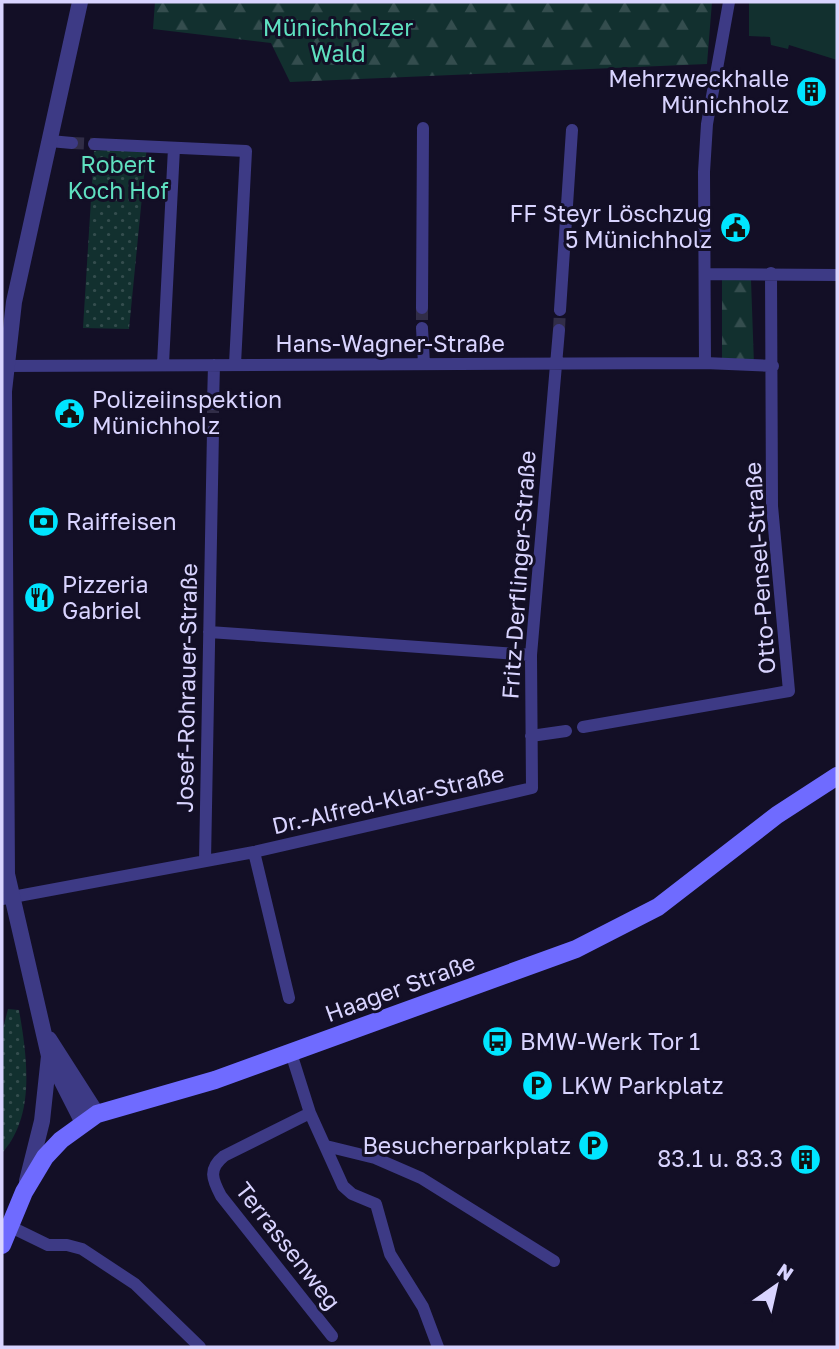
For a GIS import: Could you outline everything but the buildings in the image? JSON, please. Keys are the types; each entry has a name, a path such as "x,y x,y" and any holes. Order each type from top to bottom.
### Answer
{"main road":[{"name":"Haager Straße","path":"2,1245 24,1192 45,1157 90,1118 215,1080 291,1053 525,969 626,926 687,887 777,815 837,776"}],"street":[{"path":"24,1192 43,1121 49,1056 47,1035 7,899 2,604 4,366 14,302 79,2"},
{"path":"705,363 704,172 708,124 729,2"},
{"path":"422,128 422,308"},
{"path":"560,310 572,130"},
{"path":"50,141 72,143"},
{"path":"94,144 246,151 235,364"},
{"path":"163,364 174,148"},
{"name":"Otto-Pensel-Straße","path":"583,727 789,691 772,506 771,273"},
{"path":"706,274 837,275"},
{"path":"422,328 424,364"},
{"name":"Fritz-Derflinger-Straße","path":"532,788 531,655 559,330"},
{"name":"Hans-Wagner-Straße","path":"4,366 557,366 705,363 773,366"},
{"path":"213,404 214,365"},
{"name":"Josef-Rohrauer-Straße","path":"205,861 213,431"},
{"path":"209,632 531,655"},
{"path":"531,736 566,731"},
{"name":"Dr.-Alfred-Klar-Straße","path":"7,899 254,852 532,788"},
{"name":"Dr.-Alfred-Klar-Straße","path":"254,852 289,998"},
{"path":"47,1035 90,1118"},
{"path":"291,1053 310,1113 343,1186 352,1194 376,1204 390,1254 423,1307 438,1347"},
{"path":"49,1056 90,1118"},
{"name":"Terrassenweg","path":"310,1113 224,1156 214,1164 212,1177 221,1196 332,1336"},
{"path":"326,1146 375,1158 421,1178 554,1261"},
{"path":"9,1226 48,1245 67,1245 82,1250 135,1284 200,1347"}],"green space":[{"name":"Münichholzer Wald","path":"155,2 712,2 707,64 290,82 271,43 153,29"},
{"path":"749,2 837,2 837,60 789,45 788,49 771,45 770,37 749,36"},
{"name":"Robert Koch Hof","path":"147,146 129,329 83,328 94,151"},
{"path":"722,280 751,280 754,365 722,365"},
{"path":"8,1009 19,1010 26,1085 20,1122 2,1153 2,1032"}],"tunnel":[{"path":"72,143 94,144"},
{"path":"422,308 422,328"},
{"path":"559,330 560,310"},
{"path":"213,404 213,431"}],"place":[{"name":"Mehrzweckhalle Münichholz","path":"812,92"},
{"name":"FF Steyr Löschzug 5 Münichholz","path":"735,227"},
{"name":"Polizeiinspektion Münichholz","path":"69,413"},
{"name":"Raiffeisen","path":"43,522"},
{"name":"Pizzeria Gabriel","path":"39,598"},
{"name":"BMW-Werk Tor 1","path":"497,1042"},
{"name":"LKW Parkplatz","path":"538,1086"},
{"name":"Besucherparkplatz","path":"594,1146"},
{"name":"83.1 u. 83.3","path":"806,1159"}]}
